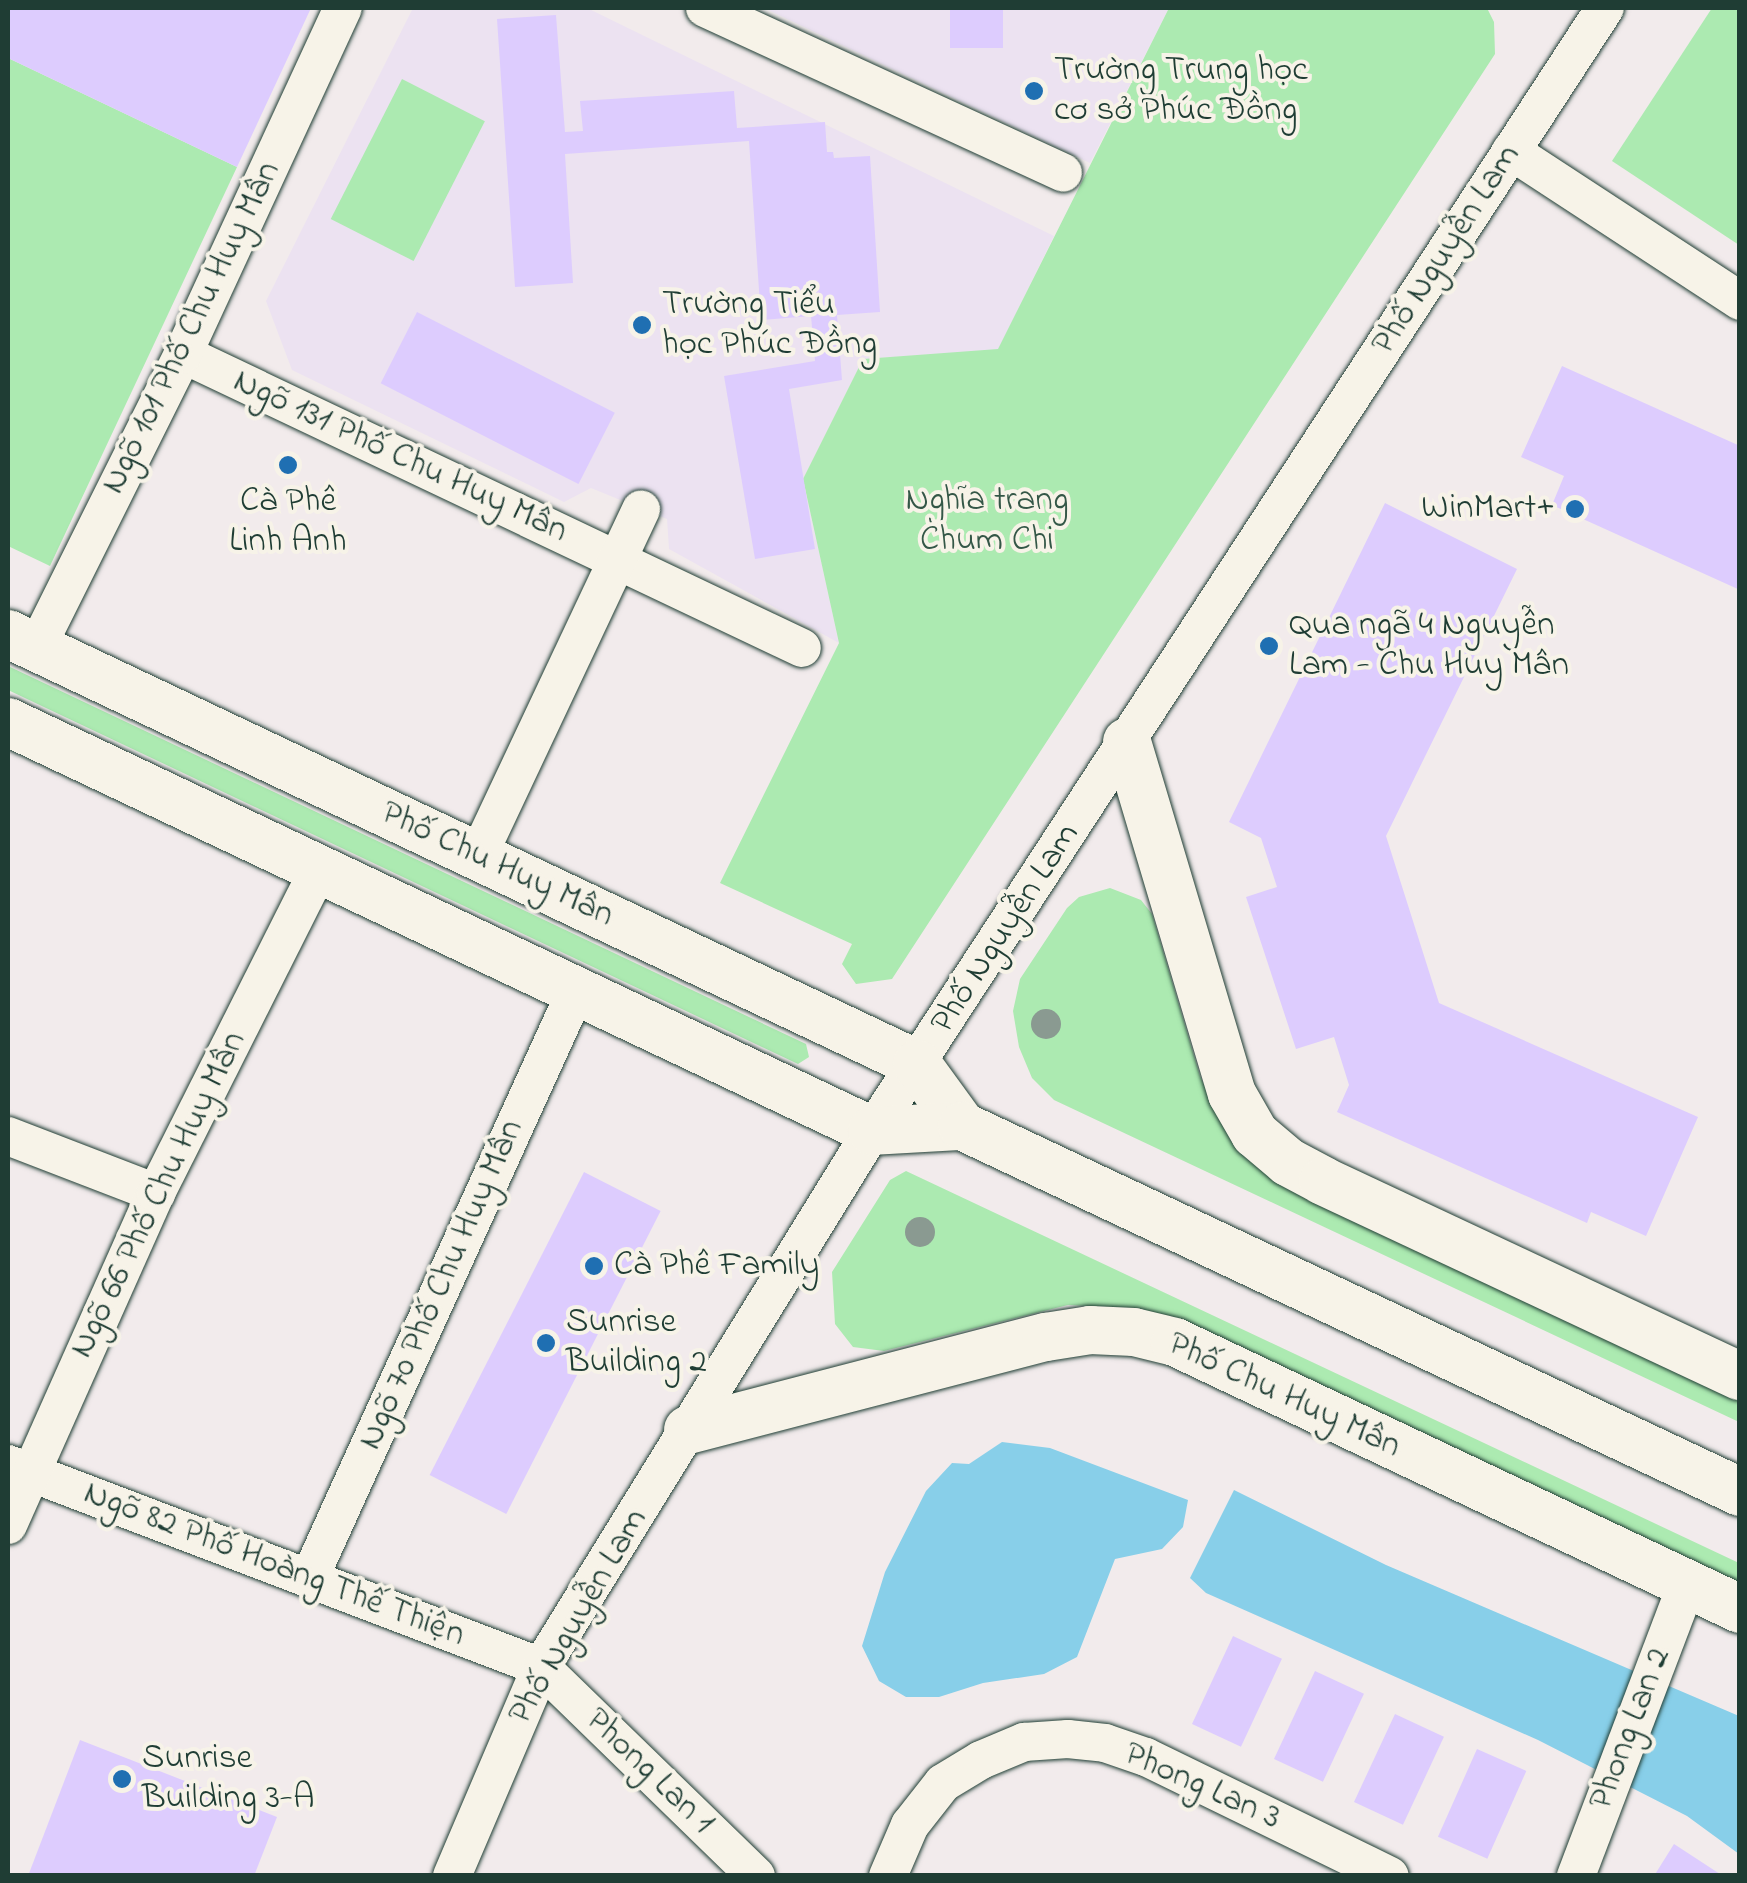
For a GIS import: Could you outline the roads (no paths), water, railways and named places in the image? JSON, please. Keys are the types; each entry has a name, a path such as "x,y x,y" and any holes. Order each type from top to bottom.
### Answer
{"main road":[{"name":"Phố Chu Huy Mân","path":"22,640 917,1064 962,1126"},
{"name":"Phố Chu Huy Mân","path":"8,722 872,1131 962,1126 1740,1492"},
{"path":"1127,742 1232,1094 1255,1134 1288,1162 1323,1180 1740,1376"},
{"name":"Phố Chu Huy Mân","path":"688,1430 1046,1337 1090,1330 1134,1332 1175,1342 1740,1608"}],"street":[{"name":"Ngõ 101 Phố Chu Huy Mân","path":"22,640 183,354 343,8"},
{"path":"705,8 786,31 1063,174"},
{"name":"Phố Nguyễn Lam","path":"452,1876 542,1668 688,1430 872,1131 1511,151 1598,10"},
{"path":"1511,151 1740,301"},
{"name":"Ngõ 131 Phố Chu Huy Mân","path":"183,354 802,648"},
{"path":"478,856 640,509"},
{"name":"Ngõ 66 Phố Chu Huy Mân","path":"8,1525 18,1468 319,870"},
{"name":"Ngõ 70 Phố Chu Huy Mân","path":"308,1578 576,991"},
{"path":"8,1136 156,1193"},
{"name":"Ngõ 82 Phố Hoàng Thế Thiện","path":"18,1468 542,1668"},
{"name":"Phong Lan 2","path":"1576,1876 1687,1584"},
{"name":"Phong Lan 1","path":"542,1668 756,1876"},
{"name":"Phong Lan 3","path":"888,1876 910,1825 943,1784 981,1760 1024,1742 1068,1739 1105,1744 1146,1757 1390,1876"}],"water":[{"path":"1002,1442 1050,1448 1188,1500 1183,1527 1162,1549 1115,1559 1077,1657 1044,1674 983,1683 939,1697 906,1697 879,1681 862,1646 885,1572 926,1491 952,1463 969,1464"},
{"path":"1234,1490 1386,1565 1739,1716 1739,1854 1687,1816 1538,1740 1206,1593 1190,1578"}],"place":[{"name":"Trường Trung học cơ sở Phúc Đồng","path":"1034,91"},
{"name":"Trường Tiểu học Phúc Đồng","path":"642,325"},
{"name":"Cà Phê Linh Anh","path":"288,465"},
{"name":"WinMart+","path":"1575,509"},
{"name":"Qua ngã 4 Nguyễn Lam - Chu Huy Mân","path":"1269,646"},
{"name":"Cà Phê Family","path":"594,1266"},
{"name":"Sunrise Building 2","path":"546,1343"},
{"name":"Sunrise Building 3-A","path":"122,1779"}],"park label":[{"name":"Nghĩa trang Chum Chi","path":"987,521"}]}
